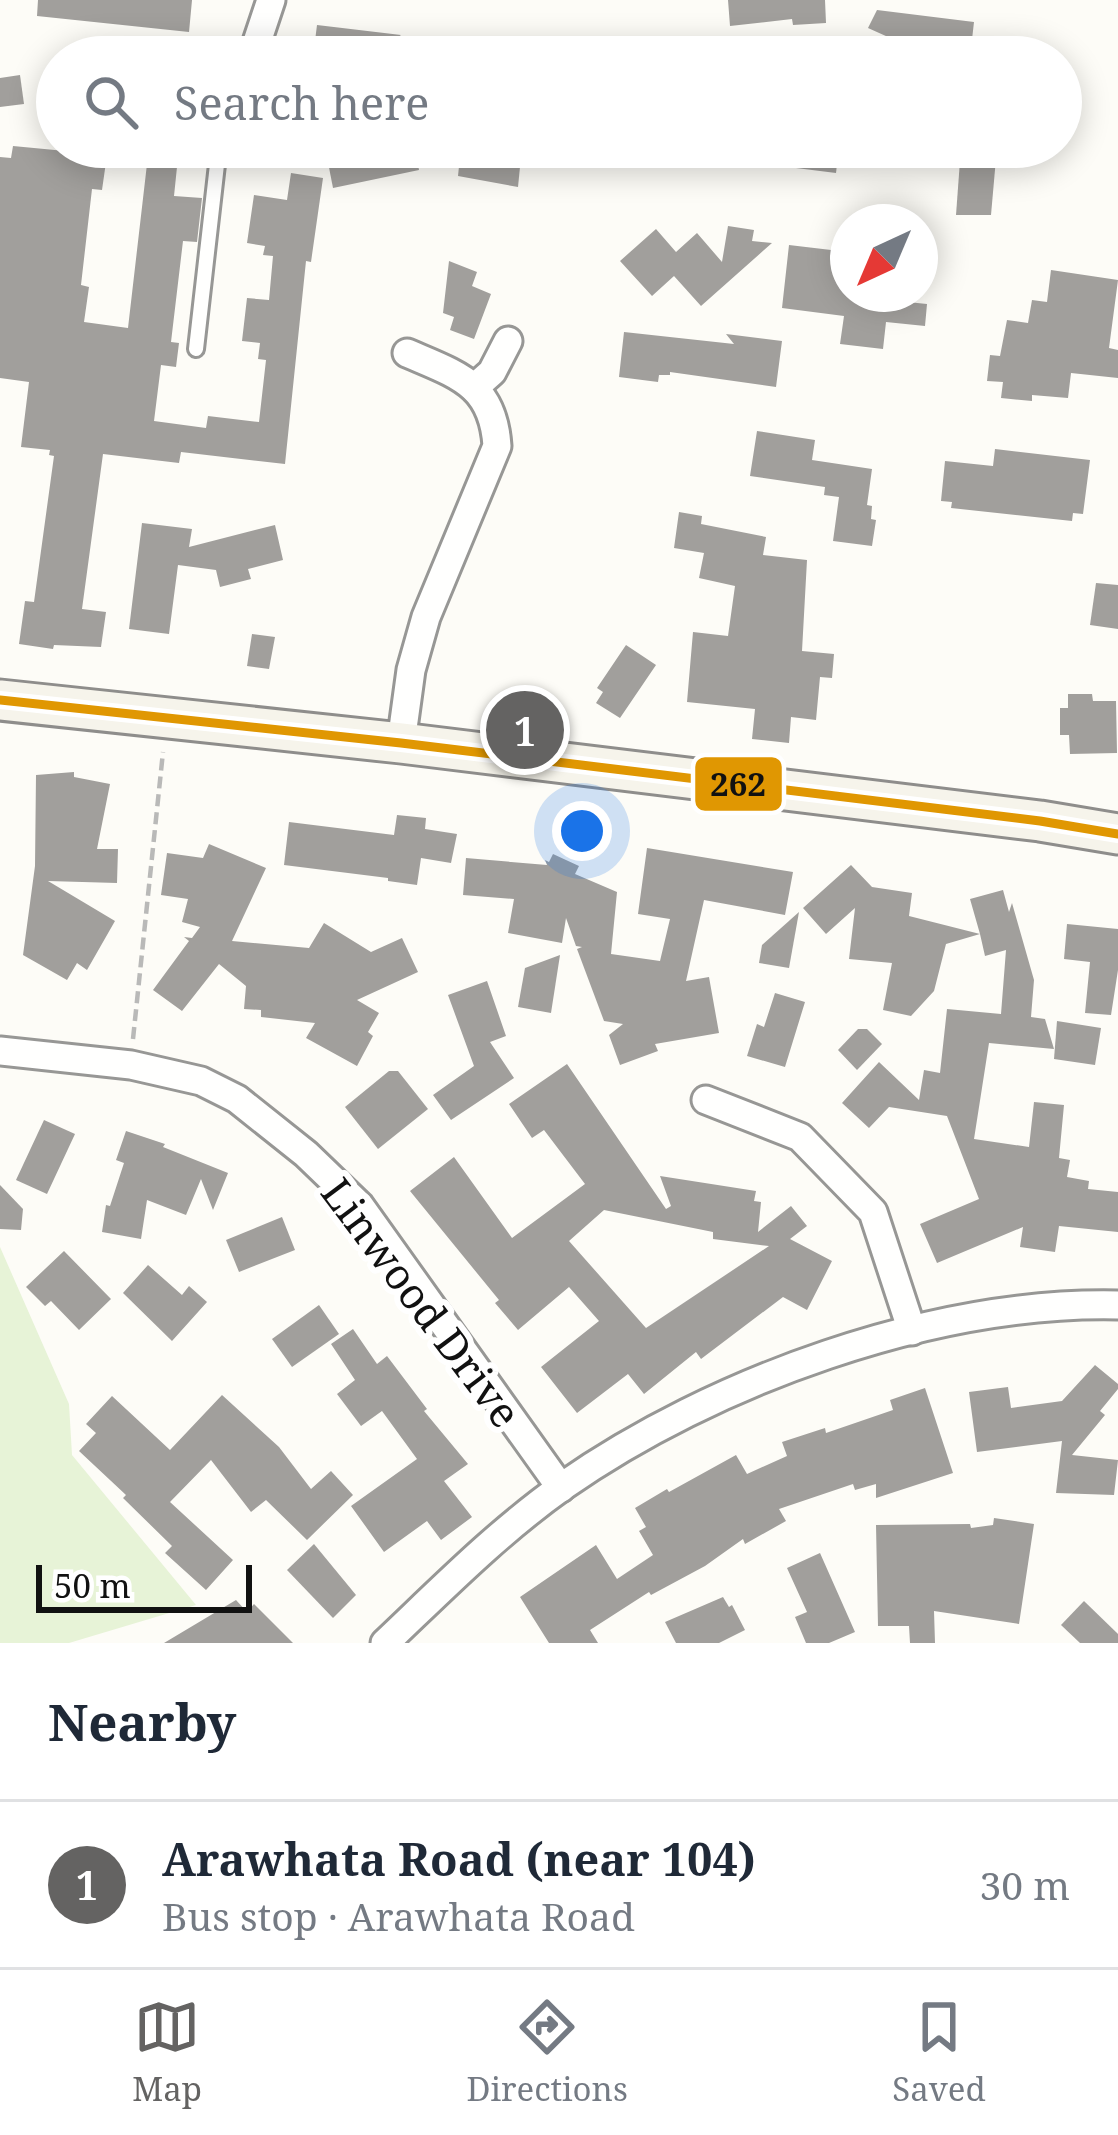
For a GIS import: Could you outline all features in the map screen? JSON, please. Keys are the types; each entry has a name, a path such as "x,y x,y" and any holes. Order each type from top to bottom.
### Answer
{"main road":[{"path":"0,700 401,743 1118,834"},
{"path":"1040,821 1118,806"}],"street":[{"path":"259,36 271,0"},
{"path":"474,388 492,372 508,341"},
{"path":"401,743 410,670 426,617 497,446 488,403 465,378 407,353"},
{"name":"Linwood Drive","path":"0,1051 131,1065 201,1081 237,1099 306,1154 360,1206 561,1488"},
{"path":"706,1100 800,1137 873,1212 911,1331"},
{"path":"385,1643 477,1556 561,1488 676,1419 755,1382 911,1331 1033,1310 1118,1305"}],"lane":[{"path":"196,349 217,168"}],"path":[{"path":"131,1065 167,716"}],"green space":[{"path":"0,1247 69,1404 72,1455 196,1605 69,1643 0,1643"}],"building":[{"path":"38,0 192,0 189,32 37,16"},
{"path":"728,0 825,0 826,23 793,25 792,19 730,26"},
{"path":"877,10 974,22 972,36 886,36 868,28"},
{"path":"317,25 401,35 400,36 316,36"},
{"path":"20,75 24,104 0,107 0,78"},
{"path":"13,146 36,148 36,168 105,168 102,190 92,189 81,285 89,287 84,322 128,328 147,168 177,168 174,196 202,198 197,242 183,241 171,342 179,343 176,367 161,365 154,421 206,428 208,416 259,422 266,360 258,359 260,343 242,341 247,298 269,300 273,256 263,255 265,246 247,243 254,195 287,200 291,173 323,178 311,262 306,261 285,464 181,452 179,463 103,454 82,609 106,612 101,647 54,645 53,649 19,644 25,601 34,602 54,456 49,455 50,450 21,447 29,382 0,378 0,157 11,158"},
{"path":"329,168 419,168 419,170 333,188"},
{"path":"459,168 520,168 518,187 458,176"},
{"path":"796,168 837,168 836,173"},
{"path":"959,168 995,168 991,215 956,215"},
{"path":"728,226 754,230 752,241 772,243 701,306 674,276 652,296 620,261 656,229 676,252 697,233 722,262"},
{"path":"789,245 830,250 830,312 926,312 925,326 886,322 883,349 840,344 844,316 782,308"},
{"path":"449,261 477,272 472,286 491,294 474,339 450,330 454,317 443,313"},
{"path":"1051,270 1118,280 1109,348 1118,350 1118,378 1071,373 1068,398 1001,398 1003,382 987,381 990,355 1000,356 1007,320 1028,323 1032,300 1047,302"},
{"path":"624,332 734,344 726,334 782,341 776,387 670,372 659,375 658,382 619,377"},
{"path":"757,431 815,440 812,460 872,469 867,505 872,506 871,519 876,520 872,546 833,541 839,497 824,495 825,487 750,476"},
{"path":"995,449 1090,460 1083,514 1073,513 1072,521 951,508 952,502 941,501 945,461 993,466"},
{"path":"679,512 702,516 701,524 766,537 763,555 807,560 802,651 834,654 832,678 820,677 816,720 791,717 789,743 752,739 755,709 687,702 693,632 728,636 735,586 699,578 704,553 674,548"},
{"path":"142,523 192,529 189,547 275,525 283,560 248,569 251,579 220,587 216,570 178,565 169,634 129,629"},
{"path":"1096,583 1118,585 1118,629 1090,625"},
{"path":"252,634 275,637 269,669 247,666"},
{"path":"626,645 656,665 620,718 596,703 603,692 597,688"},
{"path":"1068,694 1116,701 1117,753 1070,754 1069,735 1060,735 1060,708 1068,708"},
{"path":"74,772 74,777 110,784 97,849 118,849 117,883 48,881 115,921 87,970 77,963 67,980 23,955 35,866 36,775"},
{"path":"397,815 426,818 425,829 457,834 451,863 421,858 417,885 284,865 289,822 394,835"},
{"path":"209,844 266,868 232,941 309,948 324,923 371,952 402,938 418,972 357,1000 379,1013 357,1066 306,1038 315,1023 261,1017 261,1010 244,1009 246,986 219,964 182,1011 153,990 189,941 184,937 192,938 200,927 182,922 188,899 161,895 167,853 203,858"},
{"path":"647,848 793,872 785,915 704,900 686,981 709,977 719,1033 655,1044 658,1051 620,1065 609,1035 623,1024 604,1021 577,949 582,947 576,946 566,918 562,943 508,933 514,899 463,895 466,858 547,865 545,860 549,862 553,854 579,866 575,874 617,892 611,954 660,961 670,919 638,914"},
{"path":"851,865 872,887 912,893 909,916 980,934 946,944 934,991 911,1016 883,1010 892,963 849,959 855,908 826,934 803,908"},
{"path":"1003,890 1009,912 1012,903 1034,980 1031,1017 1045,1019 1054,1049 989,1043 974,1139 1029,1147 1034,1102 1064,1105 1059,1158 1070,1160 1067,1177 1089,1181 1088,1189 1118,1192 1118,1232 1059,1226 1055,1252 1020,1247 1023,1227 937,1263 920,1224 979,1199 947,1116 889,1107 869,1128 842,1103 879,1062 919,1100 924,1070 940,1073 947,1009 1001,1014 1006,950 985,956 970,899"},
{"path":"799,912 789,968 759,963 762,945"},
{"path":"1067,924 1118,929 1111,1015 1085,1013 1090,962 1064,959"},
{"path":"560,955 551,1013 518,1007 525,968"},
{"path":"487,981 506,1036 490,1042 514,1078 451,1120 433,1095 474,1066 448,995"},
{"path":"775,993 805,1002 785,1067 747,1056 757,1024 764,1027"},
{"path":"1057,1021 1101,1028 1095,1065 1054,1059"},
{"path":"858,1029 867,1029 882,1044 857,1070 838,1050"},
{"path":"567,1064 666,1209 671,1206 660,1176 756,1191 754,1201 761,1202 758,1232 791,1206 807,1226 790,1239 832,1261 807,1310 783,1297 701,1359 696,1352 644,1394 628,1374 577,1413 541,1367 599,1321 569,1287 518,1330 410,1191 454,1157 512,1238 585,1184 544,1130 532,1138 509,1104","holes":["604,1210 713,1232 713,1239 769,1246 646,1328 569,1241"]},
{"path":"389,1071 398,1071 428,1109 378,1149 345,1107"},
{"path":"44,1120 75,1134 47,1194 16,1180"},
{"path":"126,1131 228,1173 213,1210 201,1179 186,1215 147,1200 141,1239 102,1232 106,1205 110,1206 124,1163 116,1160"},
{"path":"0,1185 23,1209 21,1230 0,1229"},
{"path":"282,1217 295,1250 239,1272 226,1240"},
{"path":"64,1251 111,1299 79,1330 51,1301 45,1306 26,1287"},
{"path":"148,1265 182,1295 189,1286 207,1302 172,1341 123,1293"},
{"path":"319,1305 339,1334 292,1367 272,1339"},
{"path":"353,1329 377,1364 387,1356 468,1464 444,1481 472,1517 441,1540 427,1521 384,1552 351,1506 417,1459 382,1411 361,1426 337,1394 355,1380 331,1344"},
{"path":"1095,1365 1118,1389 1100,1411 1105,1415 1072,1455 1118,1460 1114,1495 1056,1493 1062,1441 977,1452 969,1392 1008,1387 1011,1408 1062,1401"},
{"path":"925,1388 953,1473 876,1498 876,1484 855,1490 853,1484 779,1509 786,1521 745,1544 743,1539 705,1566 649,1592 590,1630 598,1643 549,1643 520,1597 596,1545 617,1579 653,1555 639,1531 646,1527 635,1508 667,1489 736,1455 747,1474 787,1456 782,1442 893,1410 890,1400"},
{"path":"222,1395 279,1447 311,1489 331,1471 353,1495 307,1540 266,1500 251,1512 211,1460 170,1502 233,1560 206,1590 165,1553 172,1546 79,1451 96,1433 86,1424 112,1396 170,1450"},
{"path":"994,1518 1034,1524 1019,1624 934,1611 935,1643 910,1643 909,1626 878,1626 876,1525 970,1524 971,1528 993,1525"},
{"path":"314,1544 356,1595 333,1618 287,1570"},
{"path":"820,1553 855,1632 829,1643 806,1643 795,1617 807,1612 787,1568"},
{"path":"723,1597 745,1630 719,1643 676,1643 665,1622"},
{"path":"236,1600 247,1612 254,1604 293,1643 164,1643"},
{"path":"1084,1601 1118,1634 1118,1643 1080,1643 1061,1625"}],"transit line":[{"name":"262","path":"0,700 401,743 1118,834"}],"place":[{"name":"Arawhata Road (near 104)","path":"525,730"}]}
